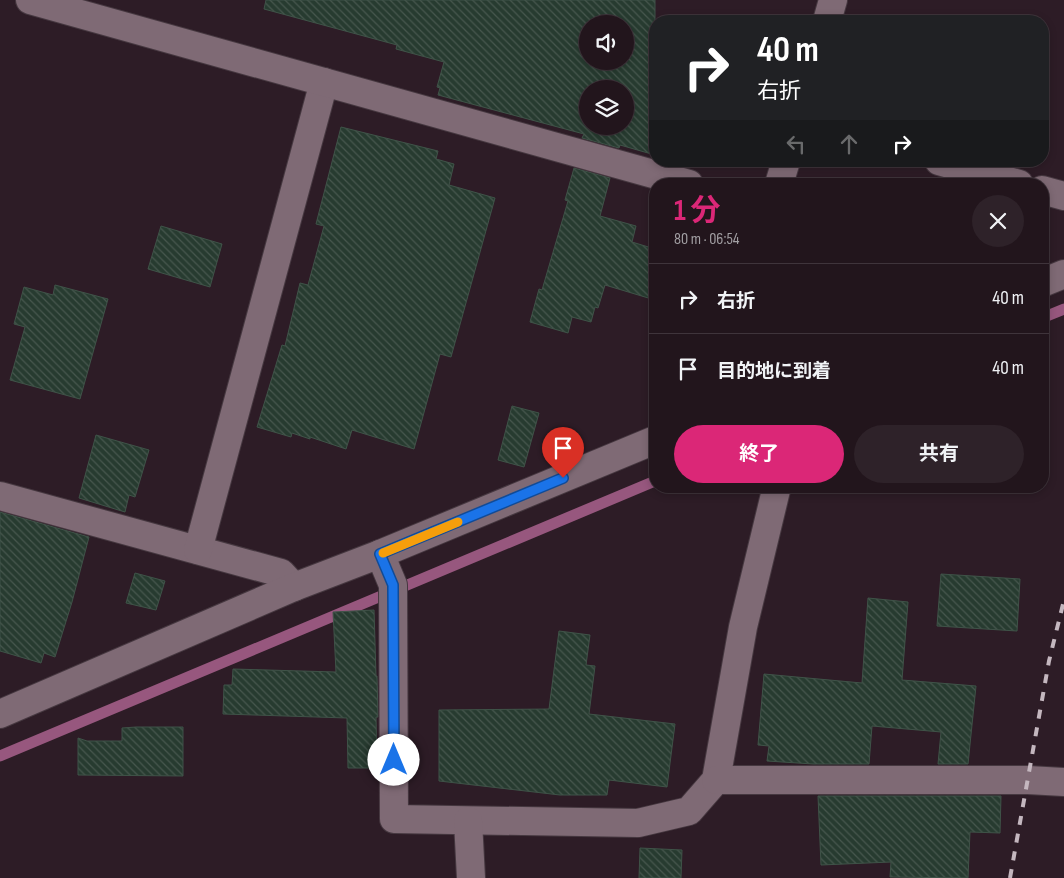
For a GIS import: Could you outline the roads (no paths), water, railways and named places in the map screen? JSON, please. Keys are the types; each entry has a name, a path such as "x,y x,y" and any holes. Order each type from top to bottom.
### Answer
{"street":[{"path":"30,0 668,178"},
{"path":"828,15 832,0"},
{"path":"198,550 324,82"},
{"path":"960,167 998,178"},
{"path":"1049,192 1064,196"},
{"path":"1049,279 1064,274"},
{"path":"0,714 294,587 380,554 649,442"},
{"path":"380,554 393,585 394,819 638,822 689,811 716,780 743,627 775,493"},
{"path":"0,496 281,573 294,587"},
{"path":"716,780 1028,780 1064,782"},
{"path":"468,821 471,878"}],"waterway":[{"path":"1049,315 1064,309"},
{"path":"0,756 649,484"}],"railway":[{"path":"1010,878 1049,661 1064,600"}]}
